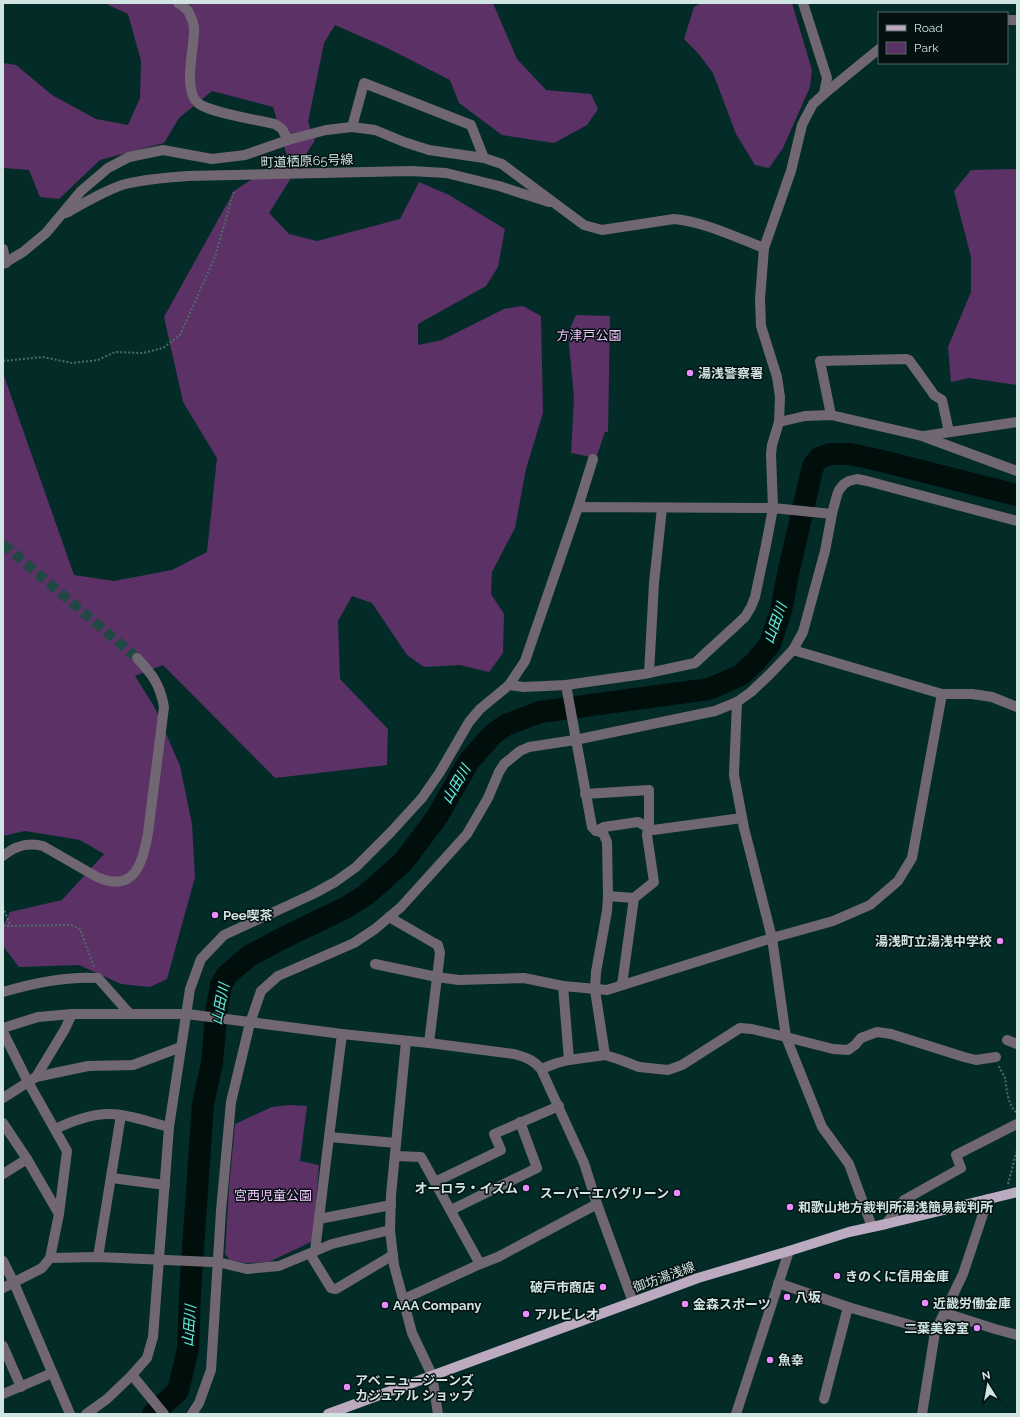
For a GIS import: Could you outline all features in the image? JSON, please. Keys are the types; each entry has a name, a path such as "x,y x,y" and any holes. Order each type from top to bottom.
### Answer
{"main road":[{"name":"御坊湯浅線","path":"328,1414 698,1278 849,1232 1017,1192"}],"street":[{"path":"178,3 188,10 194,27 190,80 192,94 197,103 220,112 275,124 282,129 288,140"},
{"path":"803,3 827,78 824,94"},
{"path":"509,685 524,687 566,688 695,663 745,617 751,607 755,597 777,508 771,454 772,445 779,422 780,396 778,382 761,326 760,299 764,248 791,171 806,117 813,104 878,50"},
{"path":"352,127 364,83 471,125 484,158"},
{"path":"3,249 4,263 23,252 40,238 81,191 108,168 129,157 163,150 212,159 245,155 288,140 326,130 352,127 375,130 429,150 484,158 502,164 584,225 602,230 674,219 682,220 704,226 764,248"},
{"name":"町道栖原65号線","path":"62,214 122,185 153,179 187,176 411,171 446,173 499,186 556,204"},
{"path":"831,415 820,361 906,359 909,360 934,395 942,400 949,432"},
{"path":"779,422 804,416 831,415 922,436 1017,471"},
{"path":"922,436 1017,422"},
{"path":"86,1414 107,1399 132,1375 146,1358 153,1337 163,1260 165,1185 169,1127 190,989 201,959 224,934 313,894 335,882 356,867 422,798 440,772 469,722 480,709 509,685 525,661 593,459"},
{"path":"192,1414 201,1398 211,1370 215,1262 231,1102 245,1022 260,991 278,976 354,943 375,929 401,906 466,834 488,798 504,764 520,751 529,747 575,737 715,711 737,702 751,692 770,675 793,650 803,632 825,551 837,495 844,484 857,479 1017,521"},
{"path":"578,507 777,508 832,514"},
{"path":"649,673 654,583 662,508"},
{"path":"793,650 942,694 972,694 992,697 1017,707"},
{"path":"3,856 16,847 24,844 34,844 42,846 97,877 106,881 114,882 129,878 140,865 145,850 148,833 164,707 162,695 156,681 149,670 137,658"},
{"path":"566,688 592,828 603,833 606,838 608,896 607,912 596,972 595,990 605,1055"},
{"path":"375,964 459,980 524,978 563,986 607,990 772,938 833,921 870,905 898,881 912,858 942,694"},
{"path":"737,702 734,775 742,818 772,938 786,1037 822,1127 849,1164 872,1227"},
{"path":"585,794 649,790 649,822 647,835 654,882 634,898 608,896"},
{"path":"596,831 604,826 638,822 652,830 742,818"},
{"path":"622,985 634,898"},
{"path":"389,917 438,945 440,953 428,1043"},
{"path":"3,992 62,979 85,977 98,978 129,1013"},
{"path":"563,986 569,1060"},
{"path":"32,1079 66,1029 72,1014"},
{"path":"3,1028 38,1017 72,1014 187,1014 514,1054 526,1058 536,1063 541,1069 584,1163 597,1204 633,1302"},
{"path":"541,1069 569,1060 605,1055 618,1058 639,1067 668,1070 682,1065 740,1028 752,1029 833,1049 848,1050 855,1045 860,1038 877,1032 891,1034 976,1060 996,1057"},
{"path":"3,1032 32,1079 67,1151 59,1214 50,1258 42,1268 3,1288"},
{"path":"342,1034 319,1219 313,1252 331,1288 336,1289 393,1255"},
{"path":"1007,1040 1017,1044"},
{"path":"406,1041 394,1156 390,1230 394,1265 412,1333 432,1375 438,1414"},
{"path":"3,1098 32,1079 88,1066 133,1065 181,1047"},
{"path":"435,1182 501,1150 494,1134 559,1106"},
{"path":"55,1129 88,1117 112,1114 169,1127"},
{"path":"98,1257 121,1115"},
{"path":"451,1210 537,1168 520,1122"},
{"path":"3,1123 27,1159 59,1214"},
{"path":"886,1224 904,1200 961,1168 956,1155 1017,1124"},
{"path":"329,1137 396,1144"},
{"path":"394,1156 421,1158 480,1264"},
{"path":"3,1174 27,1159"},
{"path":"112,1178 165,1185"},
{"path":"922,1414 936,1332 963,1274 988,1199"},
{"path":"319,1219 391,1204"},
{"path":"404,1299 498,1257 597,1204"},
{"path":"50,1258 98,1257 215,1262 247,1269 279,1266 332,1244 390,1230"},
{"path":"737,1413 789,1251"},
{"path":"3,1261 14,1283 70,1414"},
{"path":"778,1283 848,1307 936,1332"},
{"path":"824,1399 848,1307"},
{"path":"945,1313 1017,1335"},
{"path":"3,1346 20,1387"},
{"path":"3,1394 52,1373"},
{"path":"132,1375 164,1414"}],"path":[{"path":"3,362 43,357 72,363 98,360 115,352 143,353 163,348 175,340 180,335 215,258 234,191"},
{"path":"3,907 10,925"},
{"path":"3,926 71,925 80,929 98,978"},
{"path":"996,1057 1004,1076 1009,1099 1013,1109 1017,1113"},
{"path":"1004,1195 1017,1150"}],"green space":[{"path":"104,3 493,3 517,59 546,90 591,94 598,109 587,125 554,143 502,135 459,103 450,80 385,47 335,25 324,43 308,122 315,140 269,213 289,234 317,241 400,219 419,182 449,195 505,229 498,267 486,286 418,324 418,345 442,340 504,309 523,306 541,316 543,413 526,469 515,528 492,572 491,594 504,614 503,653 489,672 460,665 424,667 407,655 372,603 352,596 338,621 340,679 388,729 387,765 275,778 163,665 135,676 155,708 180,766 192,824 195,877 167,979 150,987 121,984 79,965 19,967 3,946 3,926 10,912 62,900 104,854 80,840 25,831 3,836 3,376 74,575 114,581 172,570 207,552 217,458 183,402 164,317 234,191 287,156 273,107 212,91 179,118 164,143 100,160 59,199 40,197 29,170 3,168 3,63 16,65 52,95 96,119 128,125 140,98 141,61 128,14"},
{"path":"701,3 792,3 812,70 810,87 783,148 769,168 755,165 736,134 713,73 698,53 684,39 694,7"},
{"path":"1017,169 1017,385 969,378 951,382 948,347 971,292 971,257 954,191 971,170"},
{"name":"方津戸公園","path":"576,315 610,316 608,432 605,432 596,458 571,453 574,398 568,333"},
{"name":"宮西児童公園","path":"289,1105 307,1106 300,1161 319,1165 313,1241 269,1262 246,1263 230,1260 225,1254 235,1124 272,1107"}],"waterway":[{"name":"山田川","path":"153,1414 178,1391 188,1349 190,1292 203,1104 212,1063 217,1007 221,985 227,975 249,956 345,908 366,895 404,861 437,817 469,761 493,734 506,725 540,712 709,689 741,675 756,661 770,644 781,611 813,466 819,458 830,454 850,454 1017,495"}],"tunnel":[{"path":"3,544 137,658"}],"place":[{"name":"湯浅警察署","path":"690,373"},
{"name":"Pee喫茶","path":"215,915"},
{"name":"湯浅町立湯浅中学校","path":"1000,941"},
{"name":"オーロラ・イズム","path":"526,1188"},
{"name":"スーパーエバグリーン","path":"677,1193"},
{"name":"和歌山地方裁判所湯浅簡易裁判所","path":"790,1207"},
{"name":"きのくに信用金庫","path":"837,1276"},
{"name":"破戸市商店","path":"603,1287"},
{"name":"八坂","path":"787,1297"},
{"name":"近畿労働金庫","path":"925,1303"},
{"name":"金森スポーツ","path":"685,1304"},
{"name":"AAA Company","path":"385,1305"},
{"name":"アルビレオ","path":"526,1314"},
{"name":"二葉美容室","path":"977,1328"},
{"name":"魚幸","path":"770,1360"},
{"name":"アベ ニュージーンズ カジュアル ショップ","path":"347,1387"}]}
